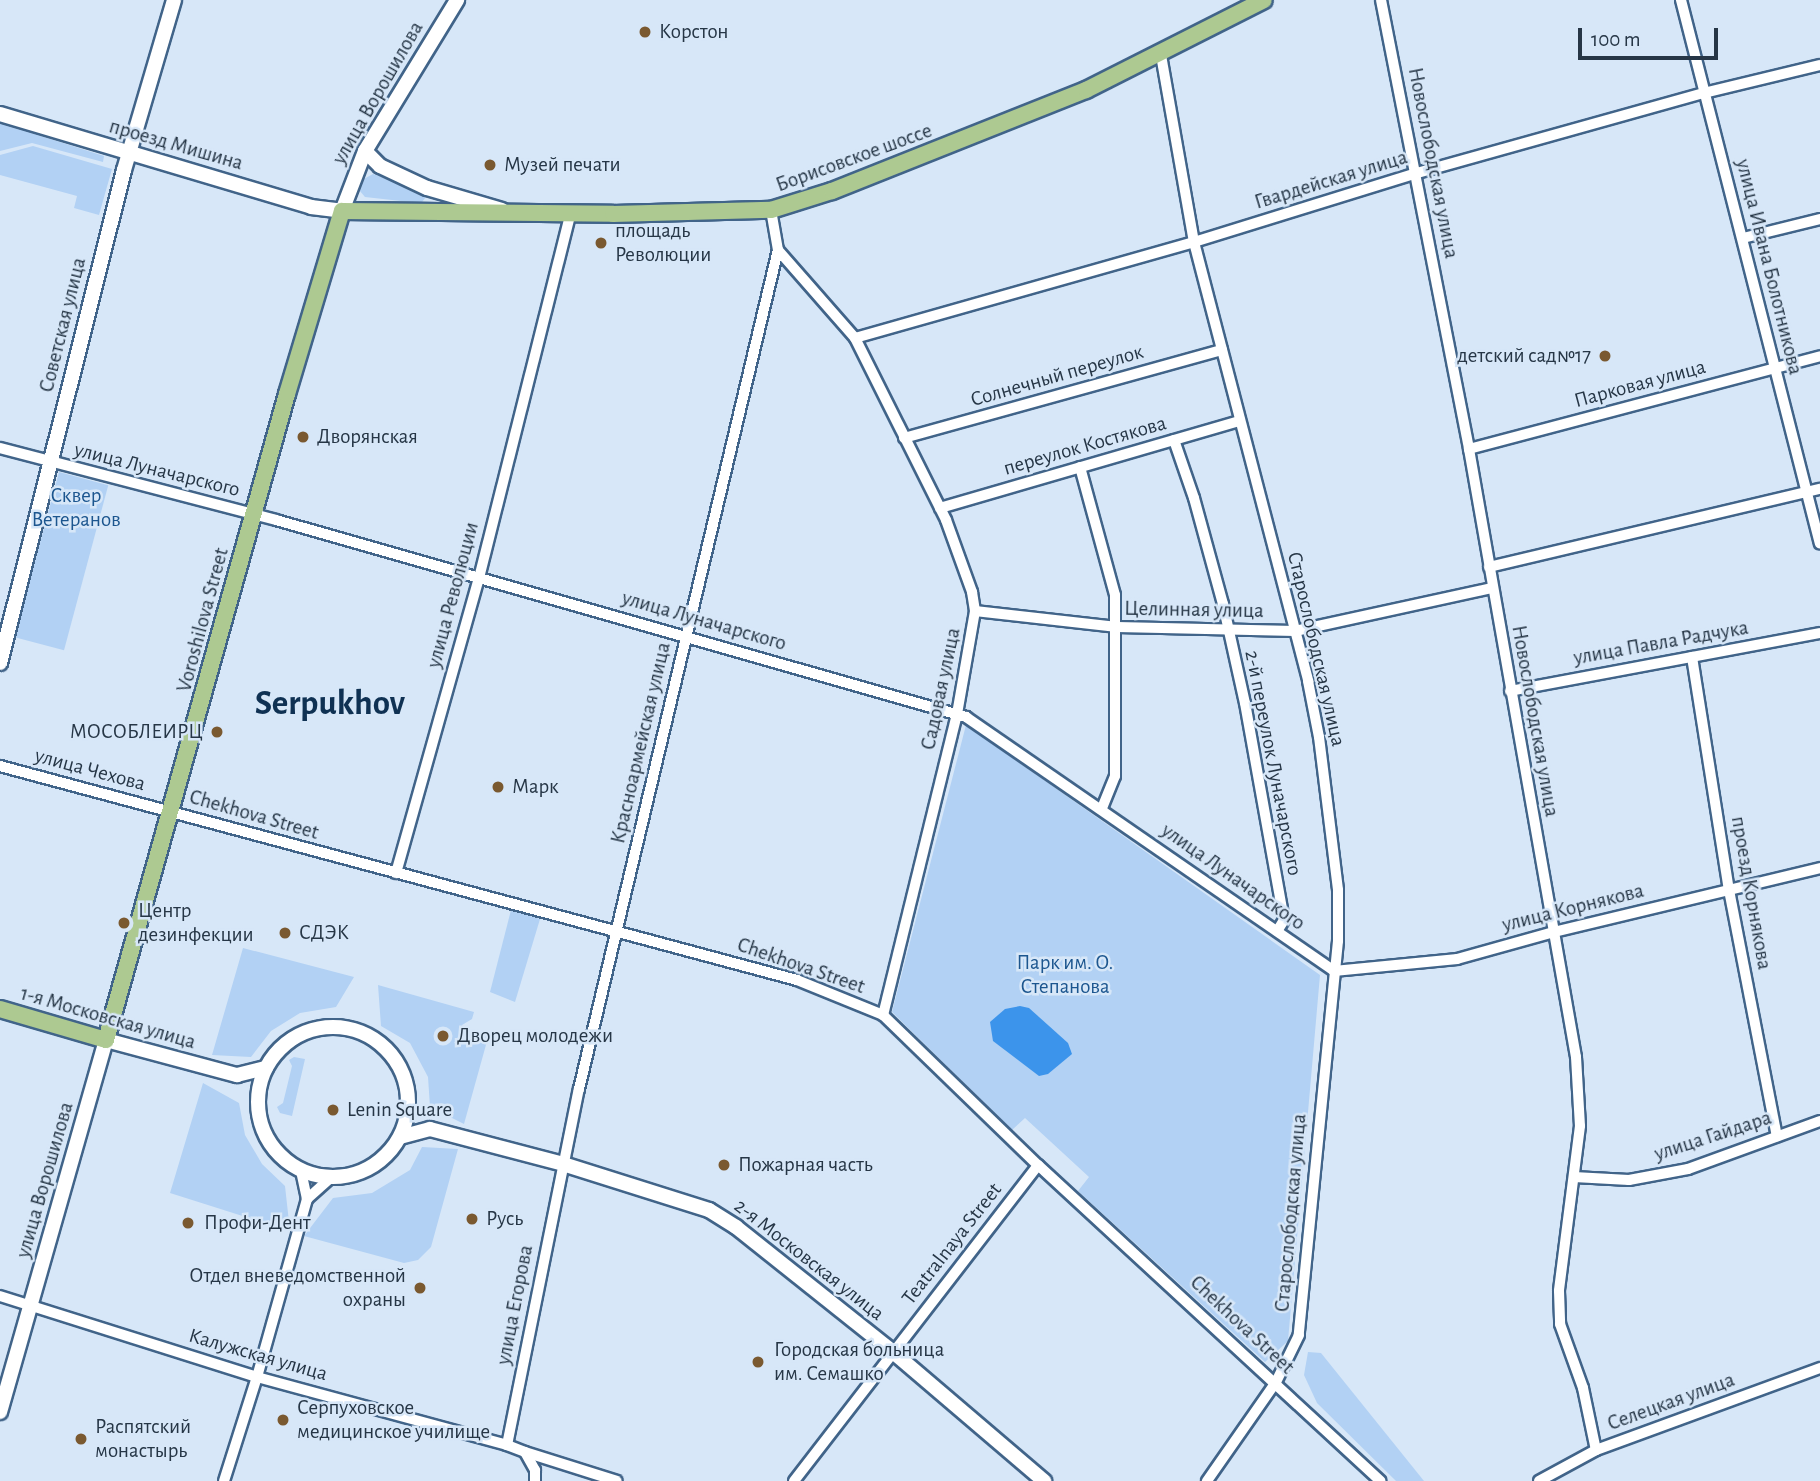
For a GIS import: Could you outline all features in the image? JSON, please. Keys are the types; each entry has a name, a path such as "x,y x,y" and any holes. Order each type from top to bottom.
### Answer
{"main road":[{"name":"Борисовское шоссе","path":"342,211 421,214 771,210 832,191 1086,90 1161,55 1264,0"},
{"name":"Voroshilova Street","path":"106,1040 342,211"},
{"name":"1-я Московская улица","path":"0,1009 106,1040"}],"street":[{"name":"Советская улица","path":"0,663 129,153 174,0"},
{"name":"улица Ворошилова","path":"342,211 365,151 457,0"},
{"name":"Новослободская улица","path":"1381,0 1469,449 1576,1057 1580,1126 1559,1291 1560,1324 1583,1388 1596,1450"},
{"name":"улица Ивана Болотникова","path":"1681,0 1820,544"},
{"name":"Старослободская улица","path":"1161,55 1194,242 1295,631 1319,737 1338,890 1338,941 1299,1335 1276,1382 1207,1481"},
{"name":"Гвардейская улица","path":"855,338 1194,242 1417,173 1704,93 1820,65"},
{"name":"проезд Мишина","path":"0,114 311,207 342,211"},
{"path":"365,151 380,166 427,188 510,212"},
{"path":"421,214 430,200 427,188"},
{"path":"771,210 778,250"},
{"name":"улица Революции","path":"396,873 479,578 557,278 571,213"},
{"path":"1743,238 1820,219"},
{"name":"Садовая улица","path":"778,250 855,338 940,508 972,592 975,611 957,714 883,1015"},
{"name":"Красноармейская улица","path":"563,1164 685,636 778,250"},
{"name":"Солнечный переулок","path":"904,438 1222,350"},
{"name":"Парковая улица","path":"1469,449 1820,356"},
{"name":"переулок Костякова","path":"940,508 1240,421"},
{"name":"2-й переулок Луначарского","path":"1174,440 1194,498 1223,604 1226,630 1245,704 1284,920 1277,931"},
{"name":"улица Луначарского","path":"0,448 254,514 966,717 1334,971"},
{"path":"1080,467 1115,595 1115,776 1102,809"},
{"path":"1489,568 1820,489"},
{"name":"Целинная улица","path":"975,611 1117,627 1295,631 1492,588"},
{"name":"улица Павла Радчука","path":"1510,691 1820,633"},
{"name":"проезд Корнякова","path":"1692,657 1729,890 1777,1136"},
{"name":"улица Чехова","path":"0,766 171,812"},
{"name":"Chekhova Street","path":"171,812 797,980 883,1015 1038,1165 1276,1382 1380,1481"},
{"name":"улица Корнякова","path":"1334,971 1457,959 1554,932 1820,868"},
{"path":"338,1027 369,1035 396,1060 406,1082 409,1106 400,1137 386,1155 365,1171 330,1178 301,1170 280,1156 267,1139 260,1120 257,1095 266,1068 286,1043 300,1035 338,1027"},
{"name":"улица Ворошилова","path":"0,1412 106,1040"},
{"name":"1-я Московская улица","path":"106,1040 237,1075"},
{"path":"237,1075 266,1068"},
{"path":"237,1075 257,1095"},
{"path":"400,1137 430,1129 409,1106"},
{"name":"улица Гайдара","path":"1574,1177 1629,1180 1688,1169 1820,1121"},
{"name":"2-я Московская улица","path":"430,1129 563,1164 709,1210 736,1227 893,1352 1044,1481"},
{"name":"улица Егорова","path":"506,1445 563,1164"},
{"name":"Teatralnaya Street","path":"794,1481 1038,1165"},
{"path":"224,1481 257,1377 307,1199 301,1170"},
{"path":"307,1199 330,1178"},
{"name":"Калужская улица","path":"0,1296 257,1377 506,1445"},
{"name":"Селецкая улица","path":"1539,1481 1596,1450 1820,1368"},
{"path":"506,1445 617,1481"},
{"path":"525,1452 535,1470 535,1481"}],"green space":[{"path":"0,123 104,156 103,162 32,143 0,151"},
{"path":"33,146 112,169 99,215 74,208 77,196 0,175 0,155"},
{"path":"373,174 420,188 426,197 422,202 410,202 365,197 359,190 360,181"},
{"name":"Сквер Ветеранов","path":"59,472 108,485 64,650 15,637"},
{"name":"Парк им. О. Степанова","path":"966,725 1320,975 1288,1341 1265,1362 1078,1191 1089,1177 1025,1118 1012,1130 892,1012"},
{"path":"511,910 540,919 515,1002 490,992"},
{"path":"243,948 354,977 336,1007 300,1013 271,1031 251,1057 212,1055"},
{"path":"378,985 474,1012 472,1019 462,1025 470,1038 480,1033 489,1034 464,1124 430,1107 428,1077 410,1043 381,1026"},
{"path":"294,1057 305,1059 292,1116 280,1113 277,1107 283,1103 292,1066 289,1060"},
{"path":"203,1083 239,1103 245,1135 262,1164 285,1186 290,1231 170,1193"},
{"path":"422,1147 458,1149 431,1247 418,1260 404,1263 304,1236 333,1198 372,1193 410,1170"},
{"path":"1308,1352 1321,1353 1424,1481 1396,1481 1317,1403 1304,1375"}],"water":[{"path":"1020,1006 1029,1008 1068,1043 1072,1054 1048,1074 1039,1076 993,1041 990,1022 1005,1009"}],"place":[{"name":"Корстон","path":"645,32"},
{"name":"Музей печати","path":"490,165"},
{"name":"площадь Революции","path":"601,243"},
{"name":"детский сад№17","path":"1605,356"},
{"name":"Дворянская","path":"303,437"},
{"name":"МОСОБЛЕИРЦ","path":"217,732"},
{"name":"Марк","path":"498,787"},
{"name":"Центр дезинфекции","path":"124,923"},
{"name":"СДЭК","path":"285,933"},
{"name":"Дворец молодежи","path":"443,1036"},
{"name":"Lenin Square","path":"333,1110"},
{"name":"Пожарная часть","path":"724,1165"},
{"name":"Русь","path":"472,1219"},
{"name":"Профи-Дент","path":"188,1223"},
{"name":"Отдел вневедомственной охраны","path":"420,1288"},
{"name":"Городская больница им. Семашко","path":"758,1362"},
{"name":"Серпуховское медицинское училище","path":"283,1420"},
{"name":"Распятский монастырь","path":"81,1439"}],"district":[{"name":"Serpukhov","path":"330,704"}]}
